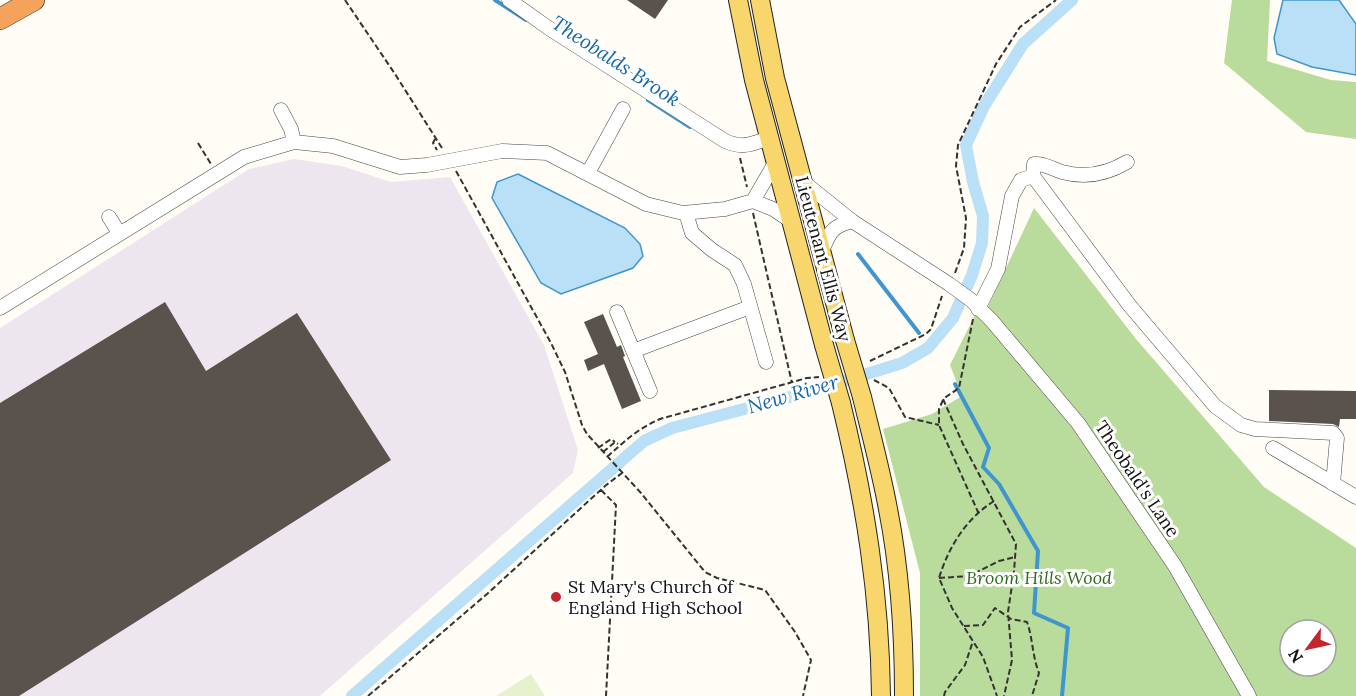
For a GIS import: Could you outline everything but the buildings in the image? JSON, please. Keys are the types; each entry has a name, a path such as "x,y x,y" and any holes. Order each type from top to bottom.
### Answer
{"highway":[{"path":"0,19 34,0"}],"main road":[{"name":"Lieutenant Ellis Way","path":"738,0 754,80 854,456 868,528 880,644 881,696"},
{"name":"Lieutenant Ellis Way","path":"760,0 775,78 862,397 889,509 898,579 904,696"}],"street":[{"path":"508,0 725,141 737,146 746,146 769,138"},
{"path":"588,173 623,109"},
{"path":"281,110 291,129 294,142"},
{"path":"0,308 244,157 294,142 333,146 400,167 427,165 502,151 547,153 646,204 686,213 725,209 751,201 773,209 791,221"},
{"path":"751,201 775,162"},
{"path":"1127,162 1105,172 1088,175 1062,172 1042,164 1034,164 1033,176 1130,306 1215,406 1241,425 1255,429 1334,433 1337,438 1333,484"},
{"path":"974,305 998,269 1012,196 1021,180 1033,176"},
{"path":"801,180 852,221 953,284"},
{"path":"686,213 692,233 735,265 744,284 766,362"},
{"path":"109,217 119,233"},
{"path":"822,251 832,230 838,225 852,221"},
{"name":"Theobald's Lane","path":"953,284 992,321 1078,423 1175,566 1249,696"},
{"path":"633,351 750,307"},
{"path":"617,312 650,391"},
{"path":"1273,448 1356,496"}],"path":[{"path":"345,0 446,155"},
{"path":"953,284 964,248 966,218 956,166 958,145 996,64 1020,27 1056,0"},
{"path":"436,138 433,143 440,156"},
{"path":"198,143 217,173"},
{"path":"737,146 792,383"},
{"path":"457,173 551,343 565,372 582,425 598,448 622,473 705,572 717,578 765,590 795,632 811,660 803,696"},
{"path":"870,361 926,334 931,329 939,308 940,298"},
{"path":"974,305 959,388 943,399 939,409 939,425 978,512"},
{"path":"603,452 645,425 660,419 807,378 824,376"},
{"path":"874,380 889,388 905,417 939,425"},
{"path":"943,399 963,444 1016,544 1008,617 1012,660 1004,696"},
{"path":"598,448 611,440 617,443"},
{"path":"607,457 617,443"},
{"path":"368,696 487,594 622,473"},
{"path":"601,490 616,505 606,696"},
{"path":"994,501 978,512 945,558 939,578 952,608 983,657 997,696"},
{"path":"939,578 969,576 999,561 1015,557"},
{"path":"963,626 983,625 994,608 1008,617 1027,622 1033,658 1039,673 1032,696"},
{"path":"944,696 965,665 973,641"}],"shaded area":[{"path":"294,159 342,166 391,182 450,177 544,345 578,450 573,473 320,696 0,696 0,328 249,169"}],"green space":[{"path":"1232,0 1270,0 1267,61 1331,80 1356,82 1356,139 1306,132 1224,63"},
{"name":"Broom Hills Wood","path":"1034,208 1136,339 1264,487 1356,548 1356,696 920,696 920,573 883,429 932,414 962,396 950,365 978,309 986,311"},
{"path":"531,674 545,696 496,696"}],"water":[{"path":"1283,0 1339,0 1356,24 1356,75 1312,67 1277,54 1274,38"},
{"path":"518,174 625,228 640,244 643,256 633,268 561,294 541,283 492,198 497,182"}],"waterway":[{"name":"Theobalds Brook","path":"495,0 526,20"},
{"name":"New River","path":"352,696 644,441 672,428 809,392 902,363 928,348 953,318 972,275 982,243 983,216 973,182 966,145 984,106 1023,44 1072,0"},
{"name":"Theobalds Brook","path":"648,100 690,127"},
{"name":"Theobalds Brook","path":"858,254 919,333"},
{"name":"Theobalds Brook","path":"955,384 989,448 983,467 999,484 1038,551 1034,613 1068,628 1062,696"}],"place":[{"name":"St Mary's Church of England High School","path":"556,597"}]}
